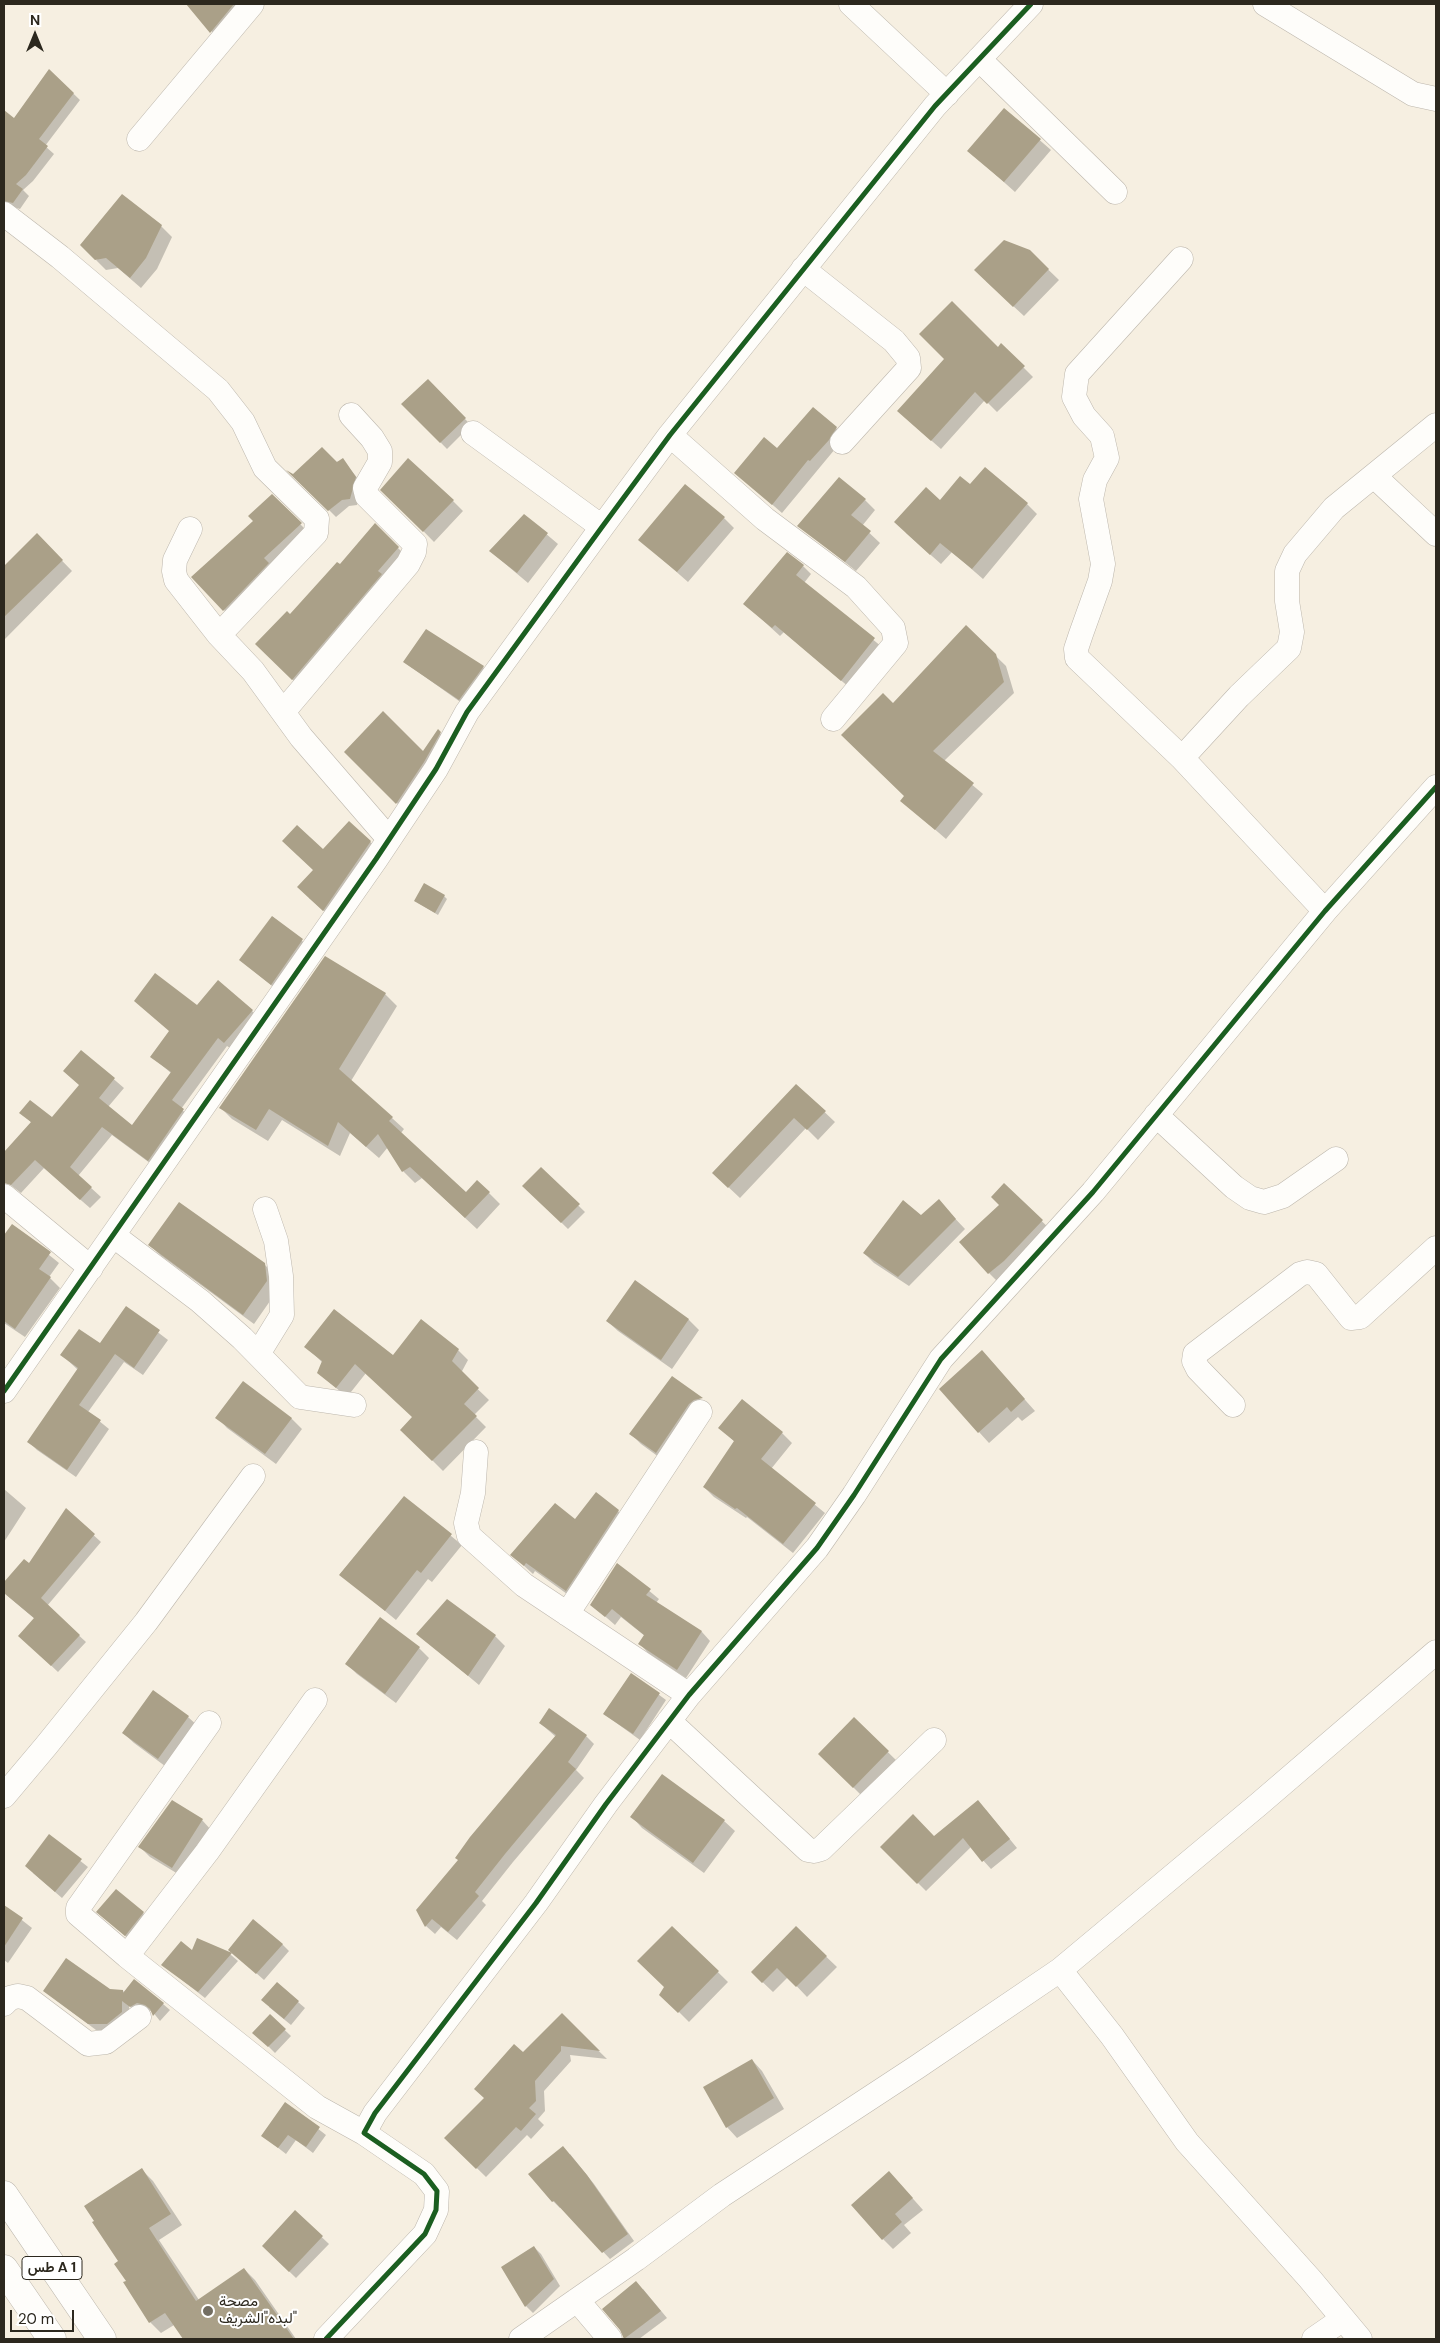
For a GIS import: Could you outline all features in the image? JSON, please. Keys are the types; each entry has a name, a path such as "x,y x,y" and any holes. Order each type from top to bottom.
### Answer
{"highway":[{"name":"طس A 1","path":"4,2195 102,2339"},
{"name":"طس A 1","path":"4,2268 52,2339"}],"street":[{"path":"139,138 252,4"},
{"path":"851,4 946,94"},
{"path":"4,1391 114,1236 436,769 466,712 670,435 946,94 1031,4"},
{"path":"1265,4 1413,94 1436,99"},
{"path":"979,60 1115,192"},
{"path":"4,214 60,257 218,390 243,422 265,468 317,518 316,533 219,635"},
{"path":"1181,259 1077,374 1074,397 1084,416 1102,436 1107,458 1095,480 1091,499 1102,564 1100,581 1076,649 1077,658 1182,758 1325,911"},
{"path":"803,269 894,341 908,358 909,368 842,442"},
{"path":"283,712 408,564 414,552 415,544 367,496 365,488 380,462 380,451 372,438 351,415"},
{"path":"1182,758 1288,648 1292,632 1287,601 1287,571 1296,554 1334,508 1436,426"},
{"path":"473,433 602,527"},
{"path":"670,435 765,518 856,587 893,628 896,643 833,719"},
{"path":"1374,476 1436,534"},
{"path":"190,529 175,560 174,571 176,580 219,635 253,671 301,736 388,839"},
{"path":"364,2133 375,2113 536,1903 606,1804 689,1695 817,1548 854,1496 941,1359 1093,1192 1325,911 1436,787"},
{"path":"1156,1115 1234,1188 1250,1198 1264,1202 1284,1196 1336,1159"},
{"path":"4,1196 91,1268"},
{"path":"258,1354 282,1315 281,1276 276,1241 265,1209"},
{"path":"114,1236 200,1301 258,1354 300,1397 354,1405"},
{"path":"1233,1406 1198,1369 1194,1361 1195,1354 1300,1274 1307,1272 1316,1274 1346,1314 1351,1318 1360,1317 1435,1252"},
{"path":"567,1614 700,1412"},
{"path":"476,1452 472,1493 466,1524 469,1536 524,1585 689,1695"},
{"path":"4,1796 146,1622 253,1476"},
{"path":"521,2339 636,2259 722,2195 917,2067 1060,1970 1259,1804 1436,1652"},
{"path":"127,1956 207,1852 315,1700"},
{"path":"669,1721 808,1850 814,1851 821,1848 934,1740"},
{"path":"209,1723 78,1908 80,1918 317,2107 364,2133 424,2174 437,2191 436,2210 425,2234 326,2339"},
{"path":"1060,1970 1112,2036 1188,2142 1360,2339"},
{"path":"4,2004 10,1998 18,1996 27,1998 88,2044 106,2042 139,2017"},
{"path":"577,2300 610,2339"},
{"path":"1314,2339 1343,2319"}],"building":[{"path":"186,4 234,4 210,33"},
{"path":"49,69 74,93 39,139 48,146 26,175 16,184 23,189 13,203 4,201 4,110 14,118"},
{"path":"1004,108 1041,139 1004,182 967,151"},
{"path":"122,194 162,225 146,258 130,278 106,258 95,260 80,245"},
{"path":"1004,240 1030,250 1049,269 1013,307 974,270"},
{"path":"952,301 998,347 1001,343 1025,366 987,404 975,392 931,441 897,411 944,359 919,334"},
{"path":"428,379 466,418 440,443 401,404"},
{"path":"813,407 837,427 829,440 810,461 808,460 772,505 734,473 764,437 777,448"},
{"path":"322,447 337,462 343,458 356,477 350,499 342,500 328,511 286,470 293,474"},
{"path":"408,458 454,500 423,532 380,490"},
{"path":"985,467 1028,503 972,569 940,543 930,555 894,522 926,487 940,500 960,476 970,484"},
{"path":"839,477 866,499 851,515 871,531 845,562 797,526"},
{"path":"685,484 725,517 677,572 638,540"},
{"path":"272,494 302,523 264,558 269,563 223,611 191,577 253,521 248,516"},
{"path":"524,514 548,533 517,573 489,551"},
{"path":"375,523 399,547 378,571 382,574 292,680 255,644 287,611 290,614 337,562 340,564"},
{"path":"37,533 63,560 4,617 4,566"},
{"path":"787,552 804,565 796,575 875,638 841,681 775,625 772,628 743,604"},
{"path":"966,625 996,654 1004,682 933,751 974,783 935,830 900,801 904,796 841,735 883,693 893,703"},
{"path":"426,629 484,666 459,700 403,662"},
{"path":"383,711 423,751 438,729 441,732 396,804 344,752"},
{"path":"349,821 371,841 323,911 297,887 313,870 282,841 297,825 323,849"},
{"path":"424,883 445,895 435,913 414,901"},
{"path":"272,916 303,939 271,985 239,960"},
{"path":"325,956 386,993 339,1069 393,1117 389,1121 466,1192 477,1180 490,1192 465,1218 410,1167 402,1172 378,1134 366,1147 338,1122 328,1146 269,1109 256,1130 219,1108"},
{"path":"155,973 197,1005 218,980 253,1010 224,1043 218,1038 172,1100 184,1109 148,1161 102,1127 70,1167 92,1187 80,1200 35,1160 11,1185 4,1183 4,1152 31,1122 19,1113 30,1100 52,1117 79,1085 63,1071 81,1050 115,1078 99,1098 132,1125 171,1072 150,1057 169,1031 134,1001"},
{"path":"796,1084 826,1111 807,1130 794,1118 728,1188 712,1173"},
{"path":"541,1167 580,1204 561,1223 522,1186"},
{"path":"1004,1183 1043,1220 1004,1261 988,1274 959,1242 999,1205 991,1197"},
{"path":"939,1199 956,1219 898,1277 863,1253 903,1200 921,1215"},
{"path":"179,1202 265,1263 267,1281 243,1315 148,1245"},
{"path":"12,1224 51,1252 39,1269 51,1277 15,1329 4,1321 4,1235"},
{"path":"635,1280 689,1319 661,1360 606,1321"},
{"path":"126,1306 160,1330 134,1368 115,1354 79,1405 101,1420 67,1470 27,1442 78,1368 60,1355 79,1329 100,1343"},
{"path":"334,1309 393,1355 421,1319 459,1349 452,1361 479,1388 464,1404 477,1416 432,1461 400,1430 412,1417 355,1364 336,1388 317,1373 322,1361 304,1347"},
{"path":"982,1350 1025,1399 1011,1412 1007,1407 978,1433 939,1389"},
{"path":"672,1376 703,1398 694,1400 689,1404 656,1453 629,1434"},
{"path":"243,1381 292,1418 265,1454 215,1418"},
{"path":"742,1399 783,1432 761,1459 816,1503 783,1544 737,1508 735,1509 703,1487 734,1441 718,1428"},
{"path":"596,1492 619,1510 566,1591 526,1563 524,1566 510,1555 555,1503 575,1519"},
{"path":"404,1496 452,1534 421,1573 417,1570 385,1611 339,1575"},
{"path":"66,1508 95,1534 41,1598 80,1635 51,1666 18,1636 34,1618 4,1593 4,1582 24,1559 29,1563"},
{"path":"617,1563 651,1589 646,1595 702,1631 677,1670 638,1644 644,1635 612,1609 605,1617 590,1605"},
{"path":"447,1599 496,1635 468,1676 416,1634"},
{"path":"380,1617 420,1647 385,1694 345,1664"},
{"path":"631,1673 660,1693 633,1734 603,1714"},
{"path":"153,1690 189,1716 158,1759 122,1733"},
{"path":"549,1708 587,1735 568,1762 576,1769 475,1892 479,1896 448,1932 432,1919 425,1927 416,1910 458,1860 455,1858 470,1837 556,1735 539,1723"},
{"path":"854,1717 889,1751 853,1788 818,1754"},
{"path":"662,1774 725,1820 693,1863 630,1817"},
{"path":"172,1800 203,1819 172,1868 138,1847"},
{"path":"978,1800 1010,1839 982,1862 963,1838 917,1884 880,1847 913,1814 934,1836"},
{"path":"49,1834 82,1859 55,1892 25,1866"},
{"path":"116,1889 144,1912 125,1936 96,1912"},
{"path":"4,1905 23,1918 4,1947"},
{"path":"253,1919 283,1944 256,1974 228,1950"},
{"path":"672,1926 719,1971 678,2013 659,1995 664,1987 637,1961"},
{"path":"796,1926 827,1956 796,1987 777,1968 762,1983 751,1972"},
{"path":"197,1938 232,1953 198,1992 161,1965 181,1941 192,1950"},
{"path":"66,1958 110,1989 123,1990 123,1993 134,1979 164,2003 153,2016 150,2009 145,2005 137,2003 130,2007 122,2001 122,2012 107,2024 88,2024 43,1991"},
{"path":"277,1982 299,2001 284,2019 261,2000"},
{"path":"562,2013 600,2051 561,2046 561,2051 535,2081 536,2101 529,2108 536,2114 521,2131 516,2127 476,2169 444,2138 484,2098 474,2089 514,2044 523,2052"},
{"path":"270,2014 286,2029 268,2047 252,2033"},
{"path":"752,2059 774,2098 726,2128 703,2087"},
{"path":"285,2102 320,2127 306,2147 288,2135 278,2148 261,2136"},
{"path":"563,2146 587,2175 628,2234 602,2253 554,2201 552,2202 528,2174"},
{"path":"142,2168 171,2214 149,2228 196,2301 244,2268 294,2339 183,2339 165,2313 149,2323 123,2282 126,2281 114,2264 118,2261 92,2222 94,2221 84,2206"},
{"path":"889,2171 913,2198 895,2214 902,2222 882,2240 851,2205"},
{"path":"295,2210 323,2236 289,2272 262,2246"},
{"path":"534,2246 554,2279 525,2307 501,2267"},
{"path":"636,2281 661,2311 624,2339 620,2330 602,2309"}],"cycle path":[{"path":"4,1391 376,859 436,769 467,712 670,435 935,106 1031,4"},
{"path":"326,2339 425,2234 436,2210 437,2191 424,2174 364,2133 375,2113 536,1903 606,1804 689,1695 817,1548 854,1495 941,1359 1093,1192 1325,911 1436,787"}],"place":[{"name":"مصحة لبده\"الشريف\"","path":"208,2311"}]}
